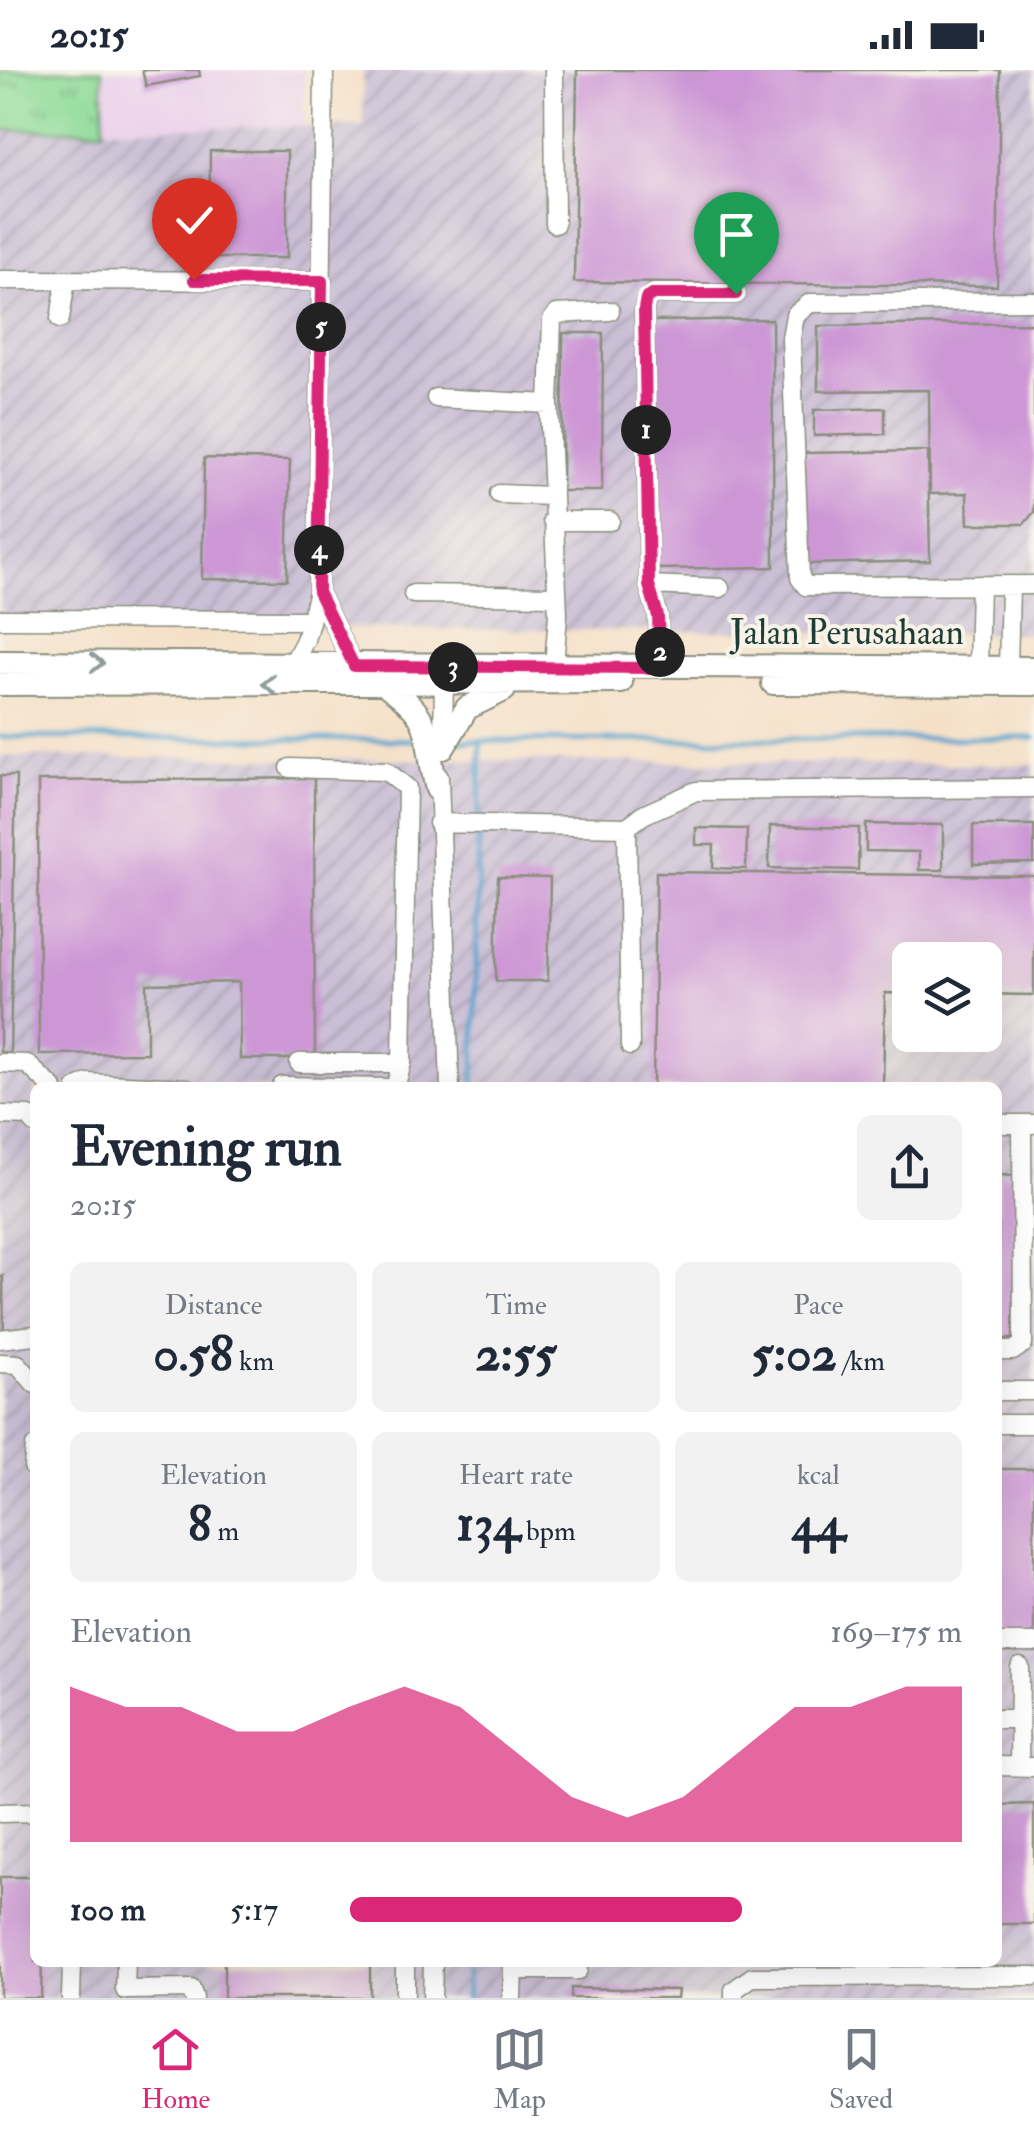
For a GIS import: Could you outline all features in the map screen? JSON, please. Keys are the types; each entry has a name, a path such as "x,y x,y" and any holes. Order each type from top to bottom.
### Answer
{"main road":[{"name":"Jalan Perusahaan","path":"0,662 354,666 517,685 1034,684"},
{"name":"Jalan Perusahaan","path":"0,684 383,684 554,666 1034,668"},
{"path":"383,684 442,721"},
{"path":"442,721 517,685"},
{"path":"437,789 442,721"}],"street":[{"path":"292,665 305,640 318,592 324,70"},
{"path":"554,70 555,224"},
{"path":"0,280 322,281"},
{"path":"60,318 66,280"},
{"path":"660,668 658,616 649,585 646,298 654,294 736,294"},
{"path":"1034,301 810,303 796,315 793,327 800,578 806,586 1034,586"},
{"path":"554,666 557,596 549,404 552,320 557,314 610,311"},
{"path":"436,398 549,404"},
{"path":"499,494 552,496"},
{"path":"552,521 610,521"},
{"path":"649,585 720,588"},
{"path":"978,667 980,585"},
{"path":"1008,668 1010,587"},
{"path":"318,592 354,666"},
{"path":"413,594 557,596"},
{"path":"0,619 308,620"},
{"path":"442,721 444,676"},
{"path":"290,768 386,771 406,788 402,1063 394,1082"},
{"path":"438,824 523,822 627,827 643,814 696,792 1034,788"},
{"path":"437,789 450,1082"},
{"path":"627,827 630,1046"},
{"path":"0,1063 27,1064 46,1082"},
{"path":"300,1063 402,1063"},
{"path":"0,1115 30,1117"},
{"path":"1002,1124 1028,1124 1024,1332 1022,1344 1013,1351 1002,1351"},
{"path":"0,1339 30,1336"},
{"path":"0,1362 18,1364 30,1378"},
{"path":"1002,1390 1034,1391"},
{"path":"1002,1424 1034,1424"},
{"path":"1002,1644 1034,1644"},
{"path":"1020,1666 1019,1719 1026,1766"},
{"path":"1002,1719 1019,1719"},
{"path":"0,1812 30,1812"},
{"path":"71,1998 72,1967"},
{"path":"125,1967 122,1994 191,1989 194,1998"},
{"path":"405,1967 405,1998"},
{"path":"432,1967 432,1998"},
{"path":"512,1998 513,1967"},
{"path":"529,1967 578,1970"},
{"path":"734,1998 734,1990 752,1977 1034,1976"}],"shaded area":[{"path":"0,70 304,70 304,126 0,129"},
{"path":"363,70 1034,70 1034,634 0,625 0,129 363,126"},
{"path":"0,756 1034,765 1034,1998 0,1998"}],"green space":[{"path":"0,70 102,70 104,130 0,130"}],"building":[{"path":"142,70 199,70 200,76 146,86"},
{"path":"577,70 1000,70 997,286 574,282"},
{"path":"210,151 287,151 287,258 209,258"},
{"path":"772,319 774,567 654,569 652,321"},
{"path":"1034,323 1034,512 1024,524 968,524 967,493 930,494 929,390 818,391 818,326"},
{"path":"563,333 603,333 602,491 562,491"},
{"path":"885,408 885,434 814,436 814,410"},
{"path":"928,451 930,561 806,564 804,453"},
{"path":"204,458 290,460 287,580 202,579"},
{"path":"0,776 16,776 10,1053 0,1052"},
{"path":"314,778 315,1059 240,1059 239,982 147,984 147,1053 39,1054 38,781"},
{"path":"866,824 943,825 943,870 919,870 919,852 866,851"},
{"path":"973,825 1034,825 1034,863 973,864"},
{"path":"770,826 859,828 858,870 769,868"},
{"path":"696,828 747,829 746,869 713,868 714,845 696,845"},
{"path":"656,872 1034,876 1034,995 1002,994 1002,942 892,942 892,993 885,993 883,1082 653,1082"},
{"path":"498,877 550,878 548,981 496,981"},
{"path":"1002,1175 1016,1176 1013,1339 1002,1339"},
{"path":"3,1276 4,1337 0,1337"},
{"path":"1002,1469 1034,1469 1034,1636 1002,1636"},
{"path":"1034,1804 1034,1924 1002,1924 1002,1805"},
{"path":"0,1877 30,1877 30,1967 42,1967 41,1998 0,1998"},
{"path":"224,1967 370,1967 370,1998 224,1998"},
{"path":"571,1988 678,1990 677,1998 571,1998"}],"waterway":[{"path":"0,737 422,740"},
{"path":"479,820 481,741 1034,738"},
{"path":"458,741 481,741"},
{"path":"474,1082 479,831"},
{"path":"467,1967 467,1998"}],"route":[{"path":"194,280 322,281 318,592 354,666 660,668 658,616 649,585 646,298 654,294 736,294"}]}
